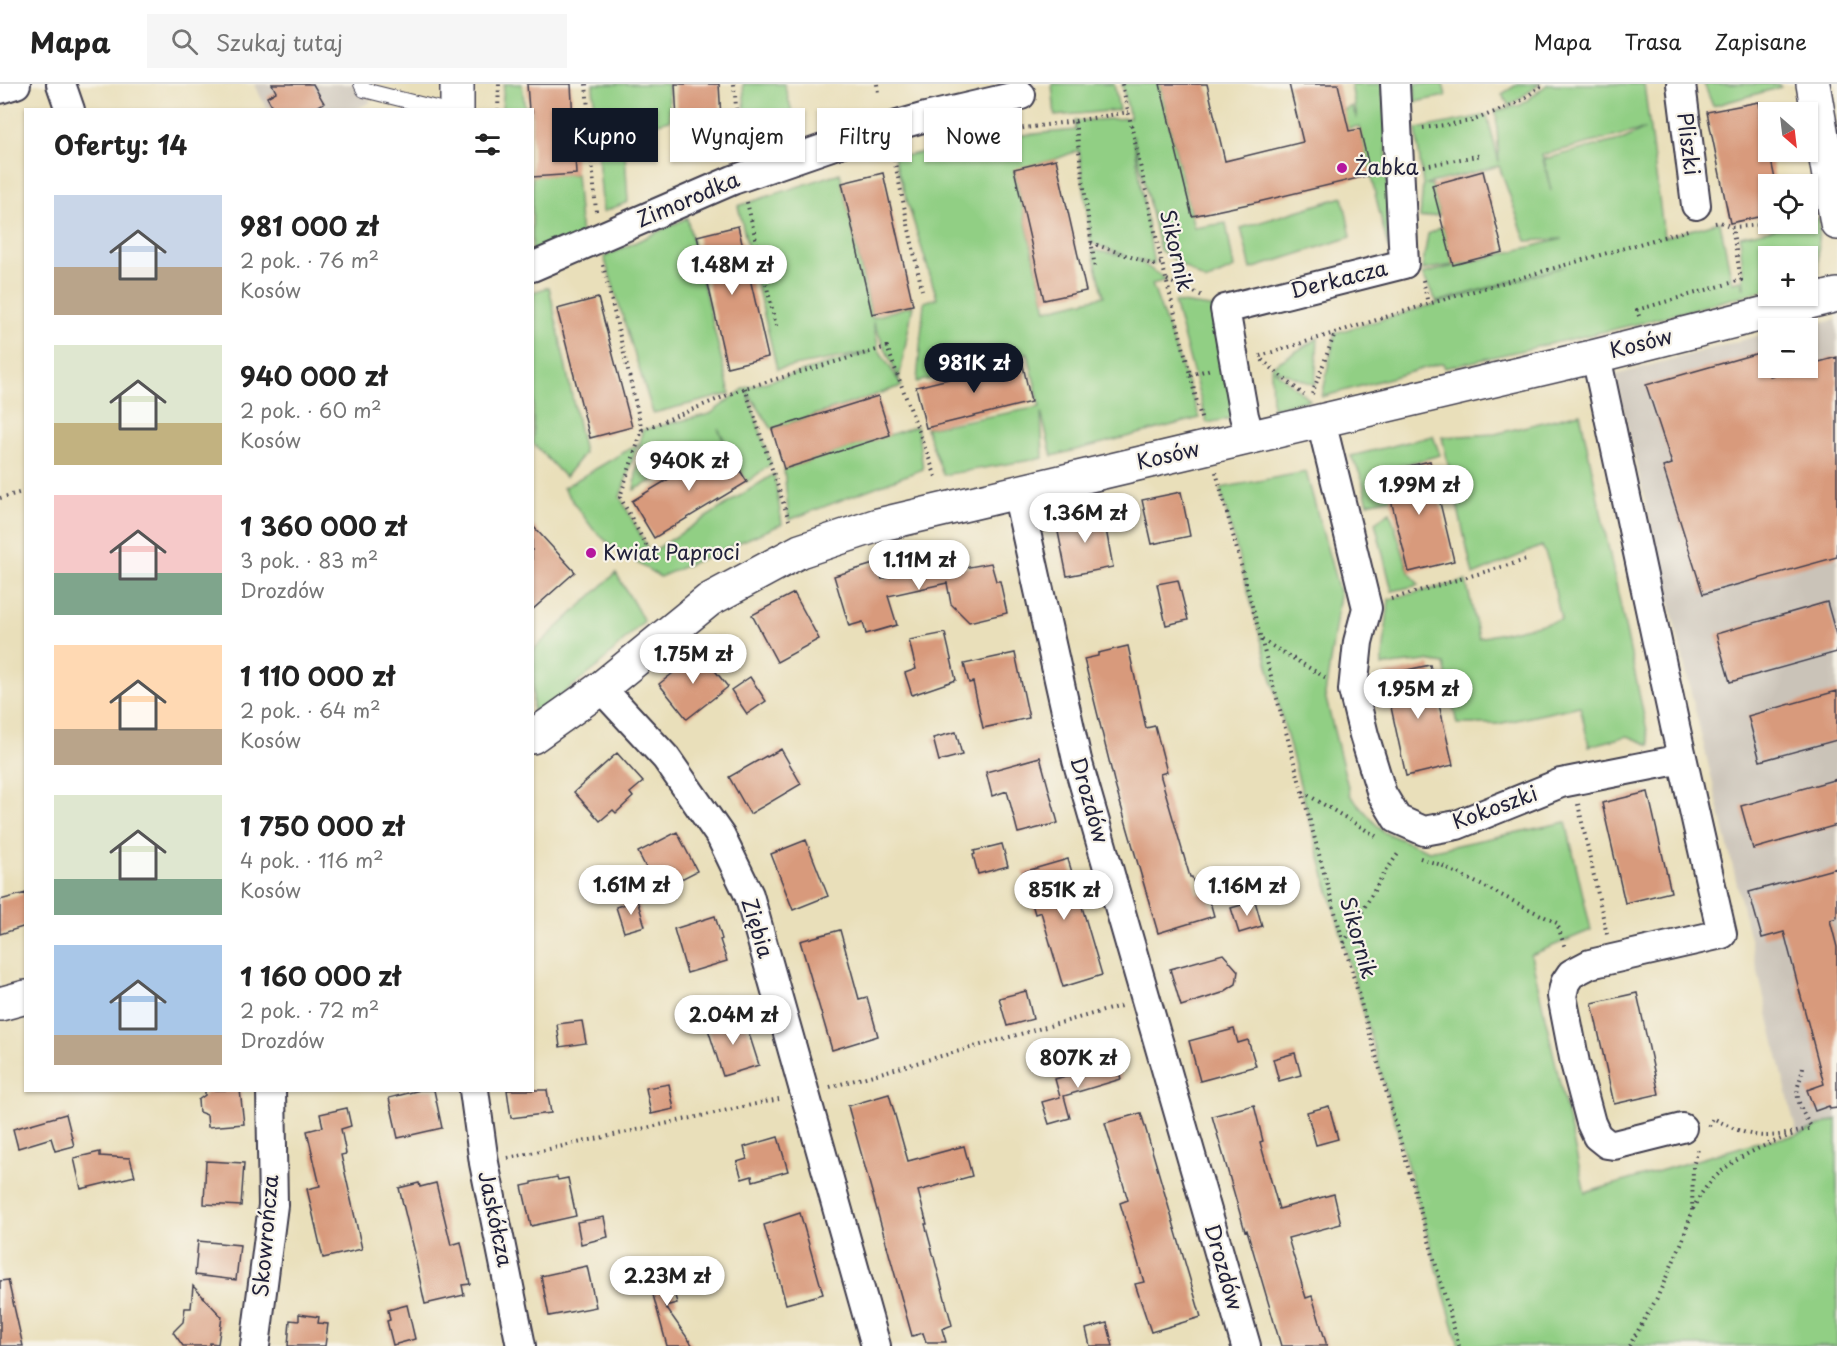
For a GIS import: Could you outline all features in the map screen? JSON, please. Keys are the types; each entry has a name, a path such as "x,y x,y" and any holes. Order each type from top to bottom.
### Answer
{"street":[{"path":"0,89 16,84"},
{"path":"61,84 69,108"},
{"path":"457,84 457,108"},
{"name":"Derkacza","path":"1250,436 1244,416 1225,309 1404,264 1395,84"},
{"name":"Pliszki","path":"1681,84 1701,219"},
{"path":"1813,84 1837,223"},
{"name":"Zimorodka","path":"534,266 733,180 866,134 926,117 1021,95"},
{"name":"Kosów","path":"538,732 601,688 709,600 800,551 878,525 1596,356 1837,295"},
{"path":"1596,356 1682,759 1722,934 1579,968 1565,983 1562,996 1575,1063 1591,1124 1597,1136 1607,1144 1614,1145 1695,1135"},
{"name":"Kokoszki","path":"1321,421 1339,501 1362,580 1367,608 1358,642 1353,690 1382,795 1397,819 1424,831 1457,825 1561,783 1682,759"},
{"name":"Drozdów","path":"1017,492 1077,760 1246,1346"},
{"name":"Ziębia","path":"601,688 666,759 721,837 748,895 876,1346"},
{"path":"0,1004 24,998"},
{"name":"Skowrończa","path":"255,1346 273,1205 272,1092"},
{"name":"Jaskółcza","path":"474,1092 484,1163 521,1346"}],"lane":[{"path":"361,84 364,90 436,108"}],"path":[{"path":"498,108 499,84"},
{"path":"586,84 596,214"},
{"path":"734,84 736,108"},
{"path":"878,84 878,93"},
{"name":"Sikornik","path":"1122,84 1162,263 1203,423"},
{"path":"1416,129 1472,121 1519,102 1544,84"},
{"path":"1022,128 1129,112"},
{"path":"1075,121 1095,269"},
{"path":"1418,167 1482,155"},
{"path":"895,162 922,290"},
{"path":"745,192 777,330"},
{"path":"1335,333 1310,400 1258,357 1335,333 1437,302 1701,219 1720,222 1732,228 1758,226"},
{"path":"1641,323 1638,310 1741,280 1732,228"},
{"path":"1091,243 1154,265 1162,263"},
{"path":"601,256 642,430 620,498 647,547"},
{"path":"1167,280 1214,301"},
{"path":"642,430 746,388 887,347 936,477"},
{"path":"746,388 789,520"},
{"name":"Sikornik","path":"1215,466 1344,944 1459,1346"},
{"path":"0,498 24,492"},
{"path":"1389,599 1526,560"},
{"path":"1261,640 1354,694"},
{"path":"1302,791 1380,839"},
{"path":"1577,798 1612,959"},
{"path":"1344,944 1383,874 1400,851 1441,866 1557,923 1571,974"},
{"path":"1803,1067 1798,1097 1805,1119 1812,1128"},
{"path":"1692,1212 1695,1135 1713,1118 1755,1136 1780,1135 1812,1128"},
{"path":"1629,1346 1669,1273 1699,1195 1709,1182 1744,1155 1812,1128"}],"shaded area":[{"path":"254,84 362,84 371,102 358,108 266,108"},
{"path":"1837,320 1837,1119 1797,1135 1615,375 1758,336 1758,378 1818,378 1818,323"}],"green space":[{"path":"504,84 522,84 525,108 502,108"},
{"path":"593,84 668,84 670,120 658,123 658,108 594,108"},
{"path":"743,84 784,84 791,108 745,108"},
{"path":"1052,84 1114,84 1119,110 1055,116"},
{"path":"1122,84 1160,84 1194,228 1226,223 1234,268 1206,281 1160,250 1133,135 1154,265 1136,259 1167,280 1152,284 1200,418 1052,456 1041,412 1043,458 943,475 926,428 1040,407 1028,353 917,382 924,302 937,298 895,162 912,162 912,154 924,152 924,162 1022,162 1022,135 1076,130 1075,121 1130,118","holes":["1079,150 1091,243 1126,256 1092,250 1104,296 1046,310 1014,170 1056,159"]},
{"path":"1351,84 1382,84 1386,114 1388,248 1359,126 1312,135 1309,118 1352,106 1357,119"},
{"path":"1415,84 1443,84 1446,96 1415,102"},
{"path":"1518,84 1540,84 1509,106 1502,94"},
{"path":"1548,84 1644,84 1664,237 1720,222 1732,282 1741,280 1744,289 1740,236 1758,232 1758,234 1818,234 1819,218 1818,278 1818,246 1758,246 1758,292 1641,323 1445,368 1443,363 1322,397 1335,333 1566,266 1437,302 1422,274 1562,239 1526,241 1499,166 1426,184 1432,185 1440,215 1420,218 1423,185 1416,129 1487,115 1499,162 1496,111 1521,105","holes":["1645,129 1624,139 1544,159 1551,191 1542,155"]},
{"path":"1704,84 1779,84 1781,87 1713,106"},
{"path":"599,162 626,162 628,202 603,212"},
{"path":"840,173 872,318 913,305 899,379 873,322 879,350 902,386 772,429 747,391 771,464 747,482 718,428 725,445 634,490 642,430 710,414 745,388 870,352 777,369 738,206"},
{"path":"576,174 581,237 534,254 534,176"},
{"path":"1343,197 1351,237 1251,269 1241,228"},
{"path":"687,218 730,394 653,413 604,257"},
{"path":"1443,226 1453,265 1422,270 1428,234"},
{"path":"549,287 584,453 565,477 534,444 534,292"},
{"path":"1174,302 1225,309 1244,416 1207,423"},
{"path":"1318,338 1315,385 1273,369 1310,400 1272,408 1271,367"},
{"path":"1580,413 1650,745 1628,736 1589,746 1580,706 1498,724 1457,724 1444,664 1426,661 1382,666 1389,599 1466,581 1479,638 1561,620 1549,563 1542,546 1473,575 1442,437 1495,434"},
{"path":"917,426 923,469 789,520 784,469"},
{"path":"1433,436 1440,455 1384,470 1391,498 1368,503 1361,476 1351,456"},
{"path":"638,444 620,497 647,547 624,557 593,529 563,488"},
{"path":"1306,472 1340,595 1325,695 1350,795 1383,832 1429,851 1566,822 1591,930 1531,955 1585,1193 1754,1143 1797,1135 1837,1119 1837,1346 1459,1346 1327,884 1220,488"},
{"path":"774,474 782,524 660,577 636,562"},
{"path":"1390,512 1409,572 1419,585 1392,591 1375,522"},
{"path":"616,573 644,621 596,668 534,716 534,649"}],"building":[{"path":"272,84 313,84 324,103 315,108 273,108 267,97 276,92"},
{"path":"527,84 571,84 572,108 552,108 552,162 575,162 576,174 534,177 534,108 529,108"},
{"path":"675,84 719,84 720,108 676,108"},
{"path":"1160,84 1207,84 1225,161 1303,142 1289,84 1338,84 1349,131 1360,129 1371,175 1192,216"},
{"path":"1758,102 1758,162 1771,162 1774,174 1758,174 1758,217 1730,223 1707,112"},
{"path":"1056,159 1086,291 1044,300 1014,169"},
{"path":"1483,171 1503,252 1453,265 1432,185"},
{"path":"883,173 913,305 872,314 842,183"},
{"path":"738,226 768,357 727,367 697,236"},
{"path":"598,298 632,427 590,438 557,309"},
{"path":"1758,353 1758,378 1818,378 1818,362 1837,357 1837,557 1703,594 1663,467 1672,464 1646,385"},
{"path":"1022,361 1031,402 926,428 916,387"},
{"path":"878,396 890,435 784,469 772,429"},
{"path":"725,445 747,482 654,538 632,501"},
{"path":"1430,461 1454,561 1409,572 1384,472"},
{"path":"1181,492 1190,536 1152,544 1142,500"},
{"path":"1103,513 1113,567 1067,576 1056,522"},
{"path":"534,527 575,572 534,608"},
{"path":"949,553 953,570 991,563 996,581 1000,581 1007,613 969,622 951,604 947,583 888,596 897,625 866,634 863,622 849,626 834,576 877,563 882,579 919,569 917,562"},
{"path":"1178,580 1188,620 1166,625 1157,584"},
{"path":"794,593 819,639 777,662 752,615"},
{"path":"1827,602 1837,638 1837,652 1730,682 1716,634"},
{"path":"945,633 956,680 912,695 905,673 916,669 909,640"},
{"path":"1128,646 1146,728 1155,726 1167,772 1160,774 1190,877 1192,877 1197,894 1207,891 1214,916 1158,933 1115,785 1084,659"},
{"path":"700,652 728,687 687,719 659,684"},
{"path":"1015,653 1029,718 983,728 973,682 969,683 964,664"},
{"path":"1430,665 1453,765 1406,776 1384,675"},
{"path":"750,677 766,701 747,714 731,690"},
{"path":"1837,691 1837,740 1760,761 1748,716"},
{"path":"956,732 962,755 939,761 933,738"},
{"path":"781,749 801,784 750,814 729,777"},
{"path":"617,753 643,782 630,793 633,797 616,813 613,810 600,821 574,792"},
{"path":"1040,757 1058,823 1018,833 1007,791 992,796 986,772"},
{"path":"1837,779 1837,825 1753,849 1741,806"},
{"path":"1648,792 1671,892 1625,903 1602,803"},
{"path":"677,832 697,871 658,891 638,852"},
{"path":"806,840 828,896 793,910 771,854"},
{"path":"1002,844 1008,866 978,874 974,851"},
{"path":"1068,859 1102,975 1063,987 1041,912 1035,914 1023,872"},
{"path":"1837,868 1837,918 1830,920 1837,947 1837,1108 1830,1109 1829,1106 1815,1111 1807,1090 1824,1084 1784,932 1762,938 1749,892"},
{"path":"24,894 24,927 0,934 0,900"},
{"path":"637,900 645,926 624,932 616,907"},
{"path":"1255,901 1262,926 1239,933 1231,908"},
{"path":"715,916 727,961 687,973 674,929"},
{"path":"840,930 859,999 867,997 878,1036 832,1050 800,941"},
{"path":"1223,954 1238,971 1236,984 1222,993 1181,1006 1170,969"},
{"path":"1026,991 1033,1019 1007,1026 999,998"},
{"path":"1637,993 1659,1094 1614,1104 1592,1003"},
{"path":"743,1015 759,1065 723,1076 707,1026"},
{"path":"582,1021 586,1043 560,1047 557,1024"},
{"path":"1234,1029 1238,1043 1248,1040 1256,1066 1200,1081 1189,1041"},
{"path":"1295,1053 1301,1075 1279,1081 1273,1059"},
{"path":"1116,1062 1121,1079 1064,1096 1070,1118 1049,1124 1042,1102 1060,1097 1055,1079"},
{"path":"669,1084 674,1109 651,1114 646,1088"},
{"path":"547,1090 551,1113 511,1118 507,1092"},
{"path":"205,1092 240,1092 244,1124 208,1127 207,1115 199,1112 198,1100 205,1095"},
{"path":"412,1092 434,1092 442,1128 398,1138 389,1098"},
{"path":"889,1094 908,1161 964,1146 972,1176 918,1191 952,1325 942,1329 946,1342 926,1342 923,1333 912,1336 848,1106"},
{"path":"1254,1105 1263,1141 1260,1142 1279,1209 1334,1194 1341,1224 1288,1238 1306,1298 1312,1296 1327,1346 1281,1346 1247,1230 1245,1231 1212,1116"},
{"path":"1329,1106 1338,1139 1316,1145 1307,1112"},
{"path":"347,1108 351,1126 341,1129 346,1154 341,1155 362,1249 323,1258 307,1189 320,1186 307,1131 323,1127 320,1114"},
{"path":"1141,1113 1201,1317 1151,1332 1135,1284 1144,1282 1120,1203 1128,1200 1105,1123"},
{"path":"66,1114 74,1146 55,1151 51,1138 18,1148 13,1129"},
{"path":"778,1137 788,1171 753,1181 752,1176 742,1179 737,1162 747,1159 744,1147"},
{"path":"100,1152 100,1156 130,1158 135,1176 81,1189 74,1158"},
{"path":"206,1161 244,1163 241,1206 204,1204"},
{"path":"557,1177 558,1180 568,1178 576,1216 531,1226 522,1186"},
{"path":"419,1183 420,1187 436,1183 451,1245 461,1242 470,1284 462,1285 464,1295 425,1304 399,1188"},
{"path":"800,1213 823,1294 786,1304 764,1225"},
{"path":"604,1217 608,1237 581,1244 577,1222"},
{"path":"198,1241 240,1245 236,1280 195,1275"},
{"path":"587,1266 596,1307 549,1316 541,1276"},
{"path":"667,1267 677,1303 665,1306 693,1346 667,1346 647,1273"},
{"path":"8,1280 23,1346 0,1346 0,1281"},
{"path":"193,1286 222,1317 218,1344 183,1346 173,1332 183,1322 185,1308 191,1308"},
{"path":"407,1305 415,1339 393,1345 387,1321 390,1320 388,1310"},
{"path":"299,1314 319,1317 318,1323 328,1324 325,1346 288,1346 290,1320 299,1321"},
{"path":"1107,1323 1113,1346 1090,1346 1086,1329"}],"place":[{"name":"Żabka","path":"1342,168"},
{"name":"Kwiat Paproci","path":"591,553"}]}
